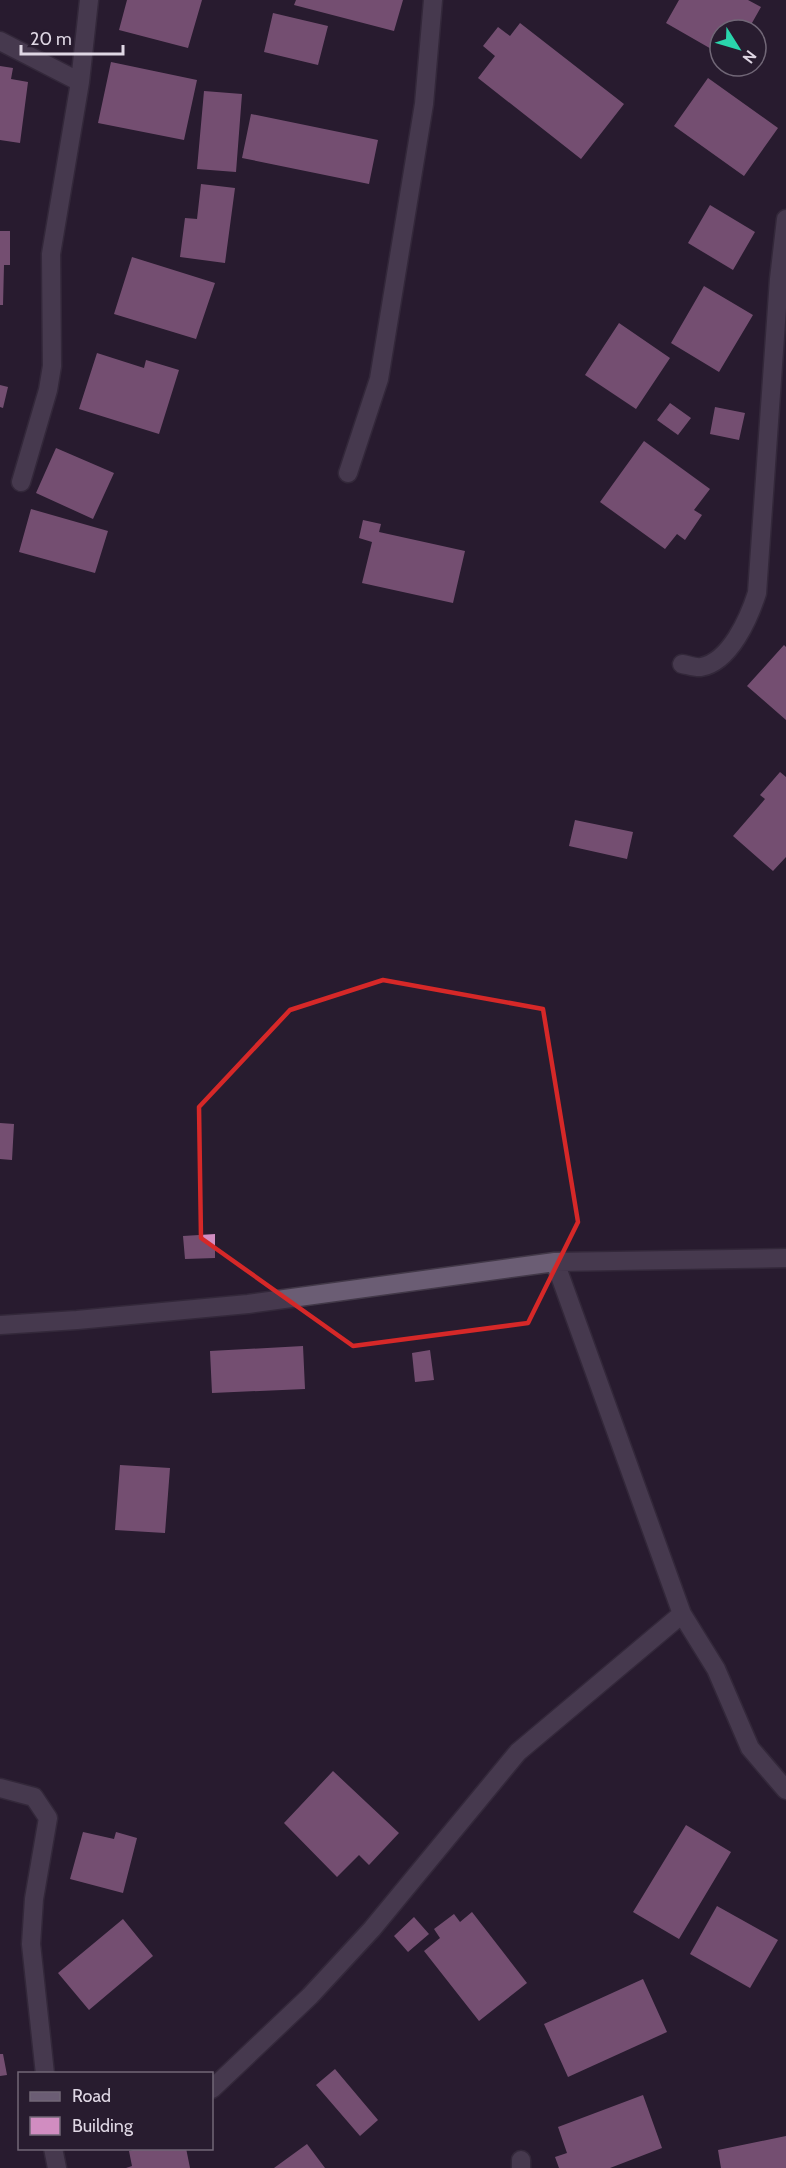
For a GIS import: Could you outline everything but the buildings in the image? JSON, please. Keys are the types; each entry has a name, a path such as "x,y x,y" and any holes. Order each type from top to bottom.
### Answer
{"street":[{"path":"21,482 48,390 52,366 51,254 80,82 89,0"},
{"path":"348,473 379,379 424,104 433,0"},
{"path":"0,41 80,82"},
{"path":"682,664 700,667 718,660 749,618 757,593 779,279 786,219"},
{"path":"0,1325 248,1304 555,1262 786,1258"},
{"path":"555,1262 682,1614 716,1669 750,1748 786,1790"},
{"path":"213,2088 310,1996 372,1929 518,1752 682,1614"},
{"path":"0,1788 34,1797 48,1818 34,1899 31,1944 45,2072"},
{"path":"53,2150 57,2168"}],"highlighted area":[{"path":"383,980 543,1009 578,1222 528,1323 353,1346 201,1238 199,1107 290,1010"}]}
